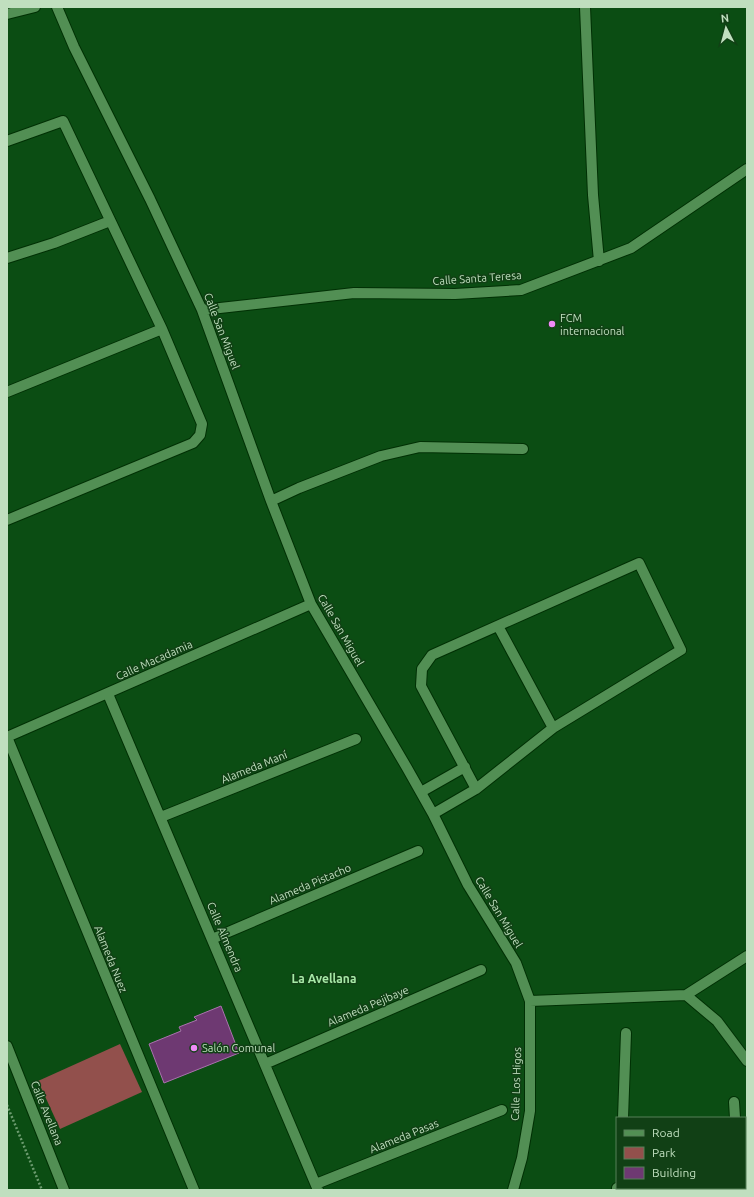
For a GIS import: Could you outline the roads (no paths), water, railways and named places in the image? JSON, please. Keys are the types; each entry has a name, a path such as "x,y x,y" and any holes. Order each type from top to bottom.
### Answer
{"street":[{"path":"7,14 36,7"},
{"name":"Calle San Miguel","path":"57,7 74,47 150,200 202,310 271,501 311,604 421,792 468,885 516,963 530,1000"},
{"path":"585,7 593,195 600,261"},
{"path":"7,140 63,121 162,329 197,408 202,424 200,435 193,444 7,520"},
{"name":"Calle Santa Teresa","path":"202,310 354,293 455,294 521,290 631,248 747,169"},
{"path":"7,258 54,243 110,221"},
{"path":"7,392 162,329"},
{"path":"271,501 299,488 381,456 420,447 523,449"},
{"path":"433,814 476,789 553,728 681,650 639,563 432,655 422,669 421,686 476,789"},
{"name":"Calle Macadamia","path":"7,737 311,604"},
{"path":"498,626 553,728"},
{"name":"Calle Almendra","path":"108,694 317,1187"},
{"name":"Alameda Nuez","path":"7,737 194,1190"},
{"name":"Alameda Maní","path":"161,817 356,739"},
{"path":"421,792 465,767"},
{"name":"Alameda Pistacho","path":"212,939 418,851"},
{"path":"530,1000 686,995 747,956"},
{"name":"Alameda Pejibaye","path":"265,1064 480,970"},
{"path":"686,995 717,1021 747,1061"},
{"name":"Calle Los Higos","path":"513,1190 522,1158 530,1111 530,1000"},
{"path":"623,1117 626,1033"},
{"name":"Calle Avellana","path":"7,1046 64,1190"},
{"path":"734,1102 735,1117"},
{"name":"Alameda Pasas","path":"317,1187 502,1110"}],"place":[{"name":"FCM internacional","path":"552,324"},
{"name":"Salón Comunal","path":"194,1048"}],"district":[{"name":"La Avellana","path":"324,978"}]}
